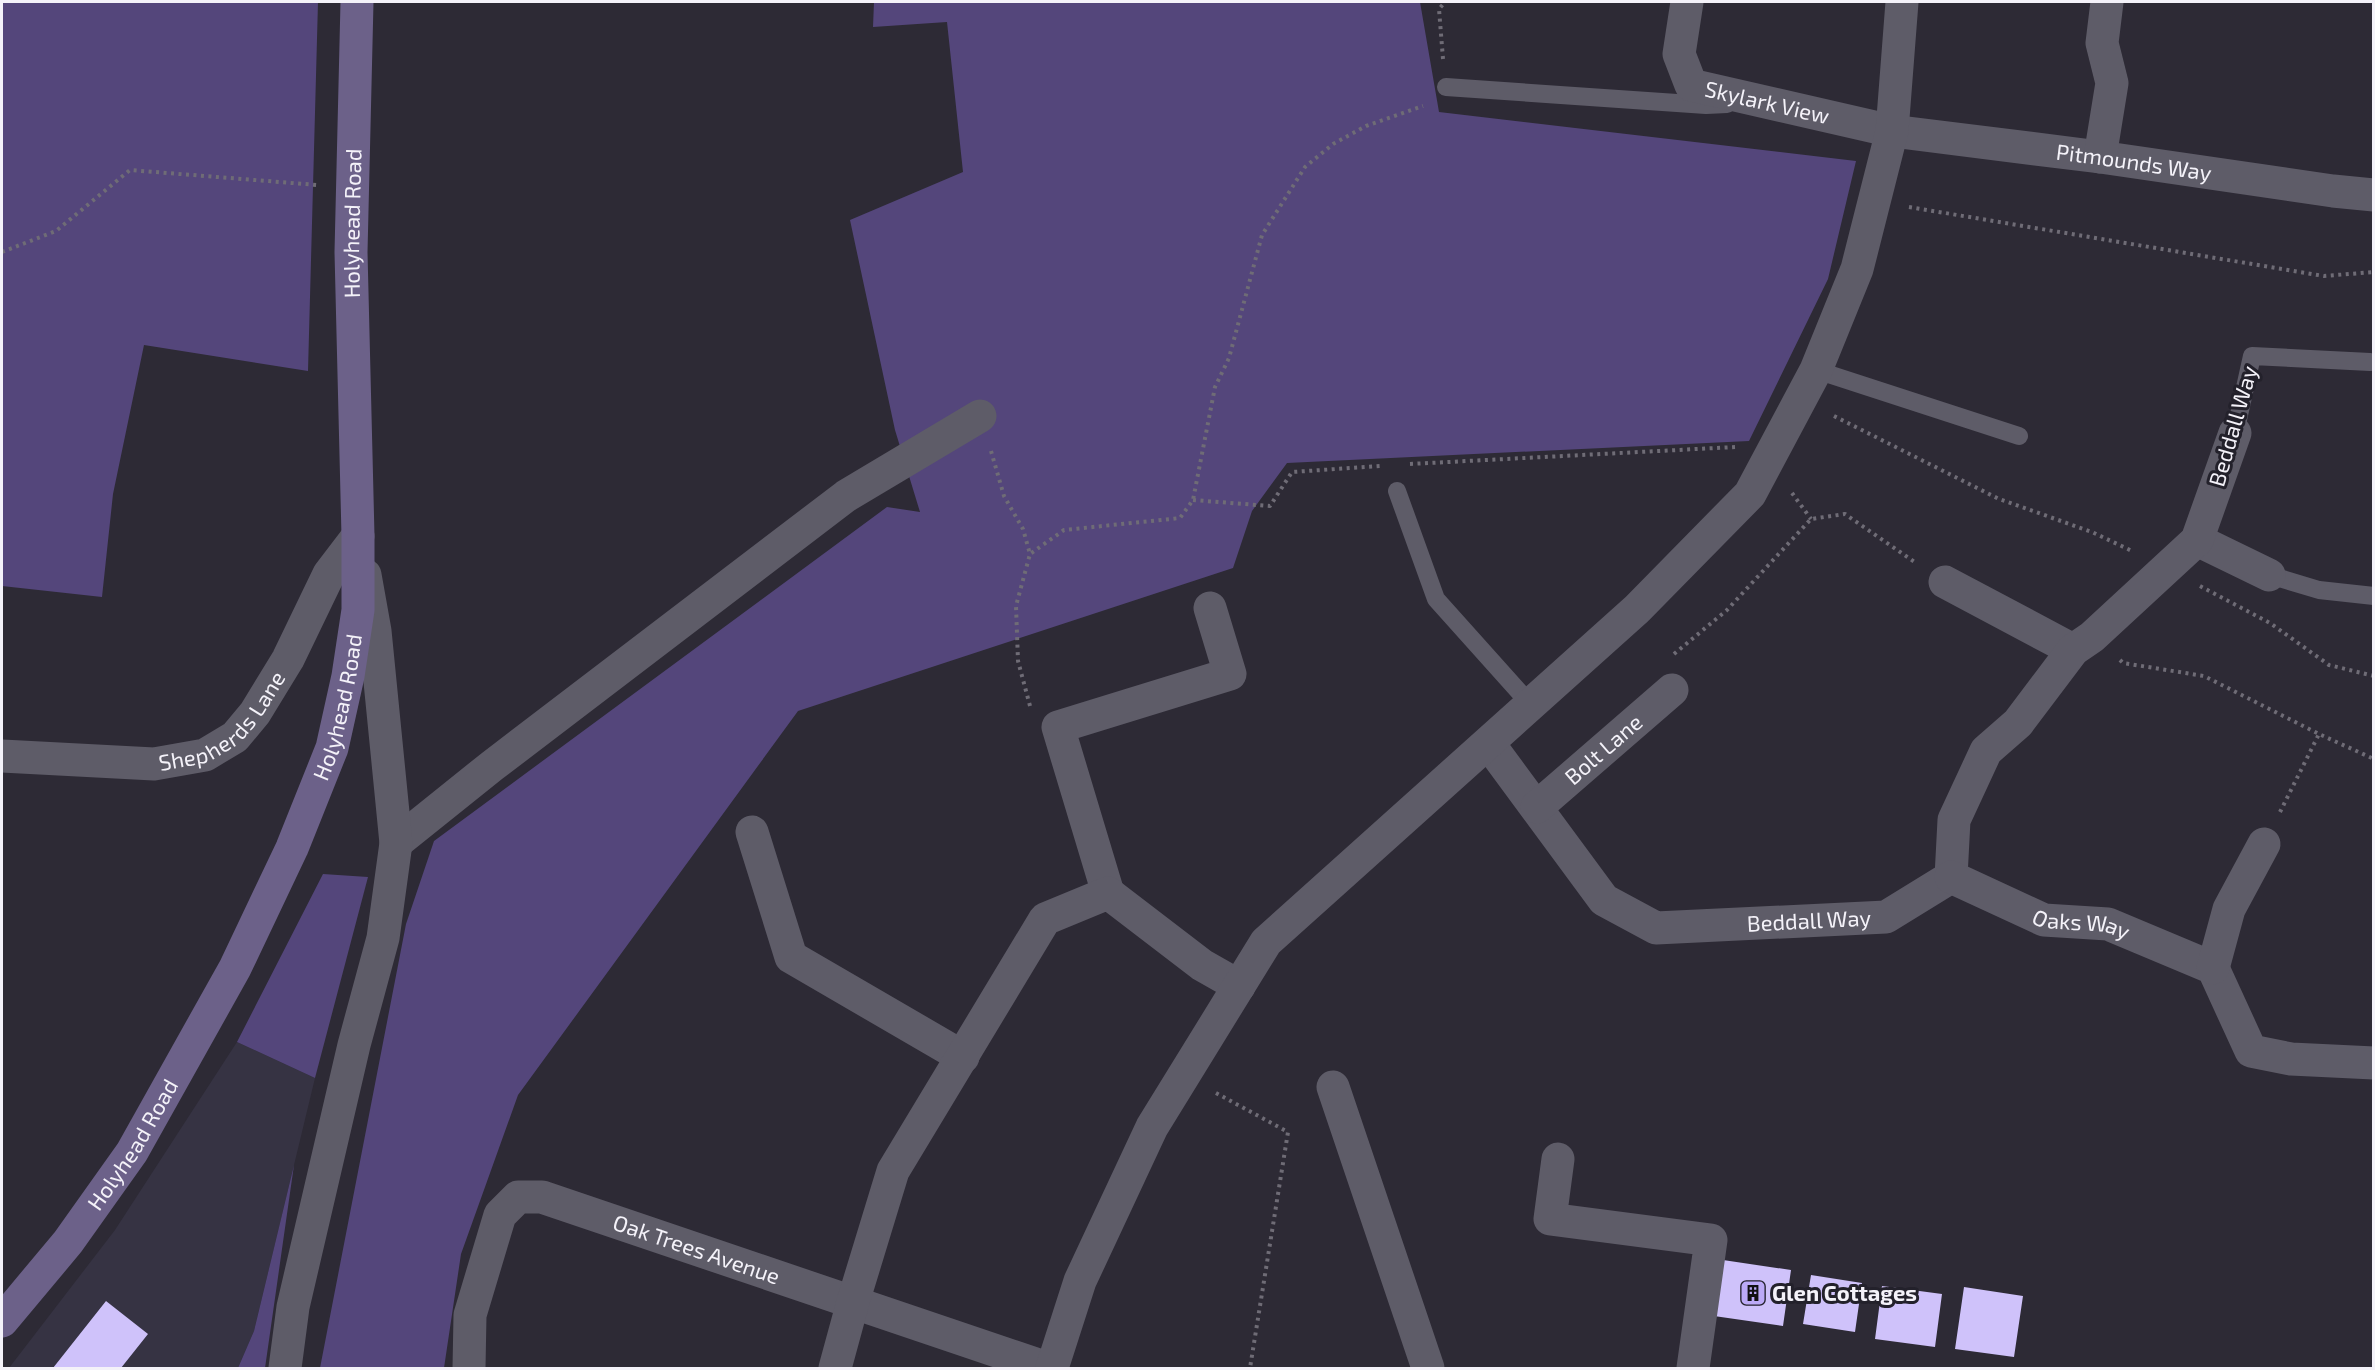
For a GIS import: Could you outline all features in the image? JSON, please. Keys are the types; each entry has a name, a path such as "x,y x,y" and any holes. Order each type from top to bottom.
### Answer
{"main road":[{"name":"Holyhead Road","path":"2,1321 68,1242 132,1152 235,969 292,848 332,748 348,676 358,610 351,252 357,2"}],"street":[{"name":"Skylark View","path":"1687,2 1679,54 1690,85 1892,131"},
{"path":"1052,1368 1080,1281 1152,1127 1266,942 1637,609 1750,494 1816,370 1857,269 1892,131 1902,2"},
{"path":"2100,157 2112,83 2102,43 2107,2"},
{"name":"Pitmounds Way","path":"1892,131 2100,157 2333,192 2373,195"},
{"path":"396,843 492,766 846,496 980,416"},
{"name":"Beddall Way","path":"1489,744 1604,900 1656,928 1886,918 1951,877 1954,820 1986,751 2018,723 2083,643 2197,540 2235,433"},
{"path":"285,1368 292,1307 354,1045 383,938 396,843 375,631 358,536"},
{"name":"Shepherds Lane","path":"2,756 154,764 205,755 225,743 234,737 255,713 288,659 329,574 358,536"},
{"path":"2197,540 2269,575"},
{"path":"1945,582 2083,643"},
{"path":"1210,608 1230,674 1058,727 1108,893 1202,965 1239,986"},
{"name":"Bolt Lane","path":"1537,807 1672,690"},
{"path":"752,832 790,957 963,1057"},
{"path":"2264,844 2229,909 2213,968 2251,1051 2291,1059 2373,1063"},
{"name":"Oaks Way","path":"1951,877 2044,920 2108,924 2213,968"},
{"path":"836,1368 852,1302 893,1171 1045,919 1108,893"},
{"path":"1333,1087 1428,1368"},
{"path":"1558,1159 1550,1218 1711,1240 1693,1368"},
{"name":"Oak Trees Avenue","path":"469,1368 470,1315 500,1215 518,1197 542,1197 1047,1368"}],"lane":[{"path":"1446,87 1706,105 1767,102"},
{"name":"Beddall Way","path":"2235,433 2253,356 2370,362"},
{"path":"1816,370 2019,436"},
{"path":"1397,491 1436,599 1531,705"},
{"path":"2269,575 2319,590 2373,596"}],"path":[{"path":"1030,554 1064,530 1180,518 1193,500 1215,387 1229,358 1262,235 1305,166 1333,144 1366,126 1432,102 1446,87 1439,9 1444,2"},
{"path":"2,252 56,231 130,170 352,188"},
{"path":"1874,201 2324,276 2373,272"},
{"path":"1801,399 1999,499 2092,532 2166,568 2270,623 2329,665 2373,676"},
{"path":"980,416 1004,496 1023,529 1030,554 1016,606 1018,661 1031,711 1058,727"},
{"path":"1404,464 1738,447 1768,460"},
{"path":"1193,500 1270,506 1292,472 1382,466"},
{"path":"1811,519 1845,514 1945,582"},
{"path":"2083,643 2123,663 2204,676 2373,759"},
{"path":"2264,844 2319,734"},
{"path":"1183,1076 1288,1132 1250,1368"}],"shaded area":[{"path":"2,2 318,2 308,371 144,345 113,494 102,597 2,586"},
{"path":"874,2 1420,2 1439,112 1856,161 1828,279 1749,441 1287,463 1252,511 1233,568 798,711 518,1095 461,1254 444,1368 320,1368 406,924 434,841 887,507 920,512 895,430 850,220 963,172 947,22 873,27"},
{"path":"323,874 368,877 315,1078 237,1042"},
{"path":"237,1042 315,1078 254,1331 238,1368 9,1368 115,1230"},
{"path":"294,1165 265,1368 238,1368 254,1331"}],"building":[{"name":"Glen Cottages","path":"1723,1260 1791,1270 1783,1326 1714,1316"},
{"name":"Glen Cottages","path":"1811,1275 1862,1283 1855,1332 1803,1324"},
{"name":"Glen Cottages","path":"1882,1286 1942,1294 1935,1347 1875,1339"},
{"name":"Glen Cottages","path":"1964,1287 2023,1296 2014,1357 1955,1349"},
{"path":"106,1301 148,1334 121,1368 53,1368"}],"place":[{"name":"Glen Cottages","path":"1753,1293"}]}
